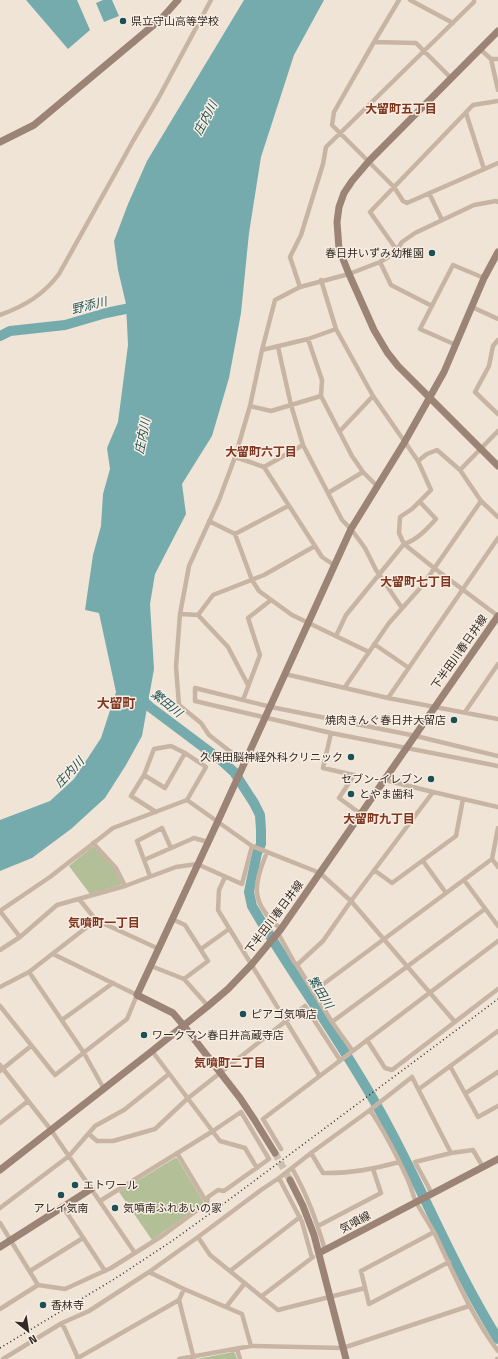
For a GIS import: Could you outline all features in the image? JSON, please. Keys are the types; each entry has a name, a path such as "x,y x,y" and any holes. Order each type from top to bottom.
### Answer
{"street":[{"path":"0,142 34,125 162,18 178,0"},
{"path":"0,316 33,299 49,286 59,274 159,97 211,0"},
{"path":"399,0 334,112 332,125 369,161 394,187 403,201 407,203 498,163"},
{"path":"410,0 453,23"},
{"path":"300,287 290,257 301,235 323,164 326,147 453,23 474,2 474,0"},
{"path":"498,31 369,161 352,181 344,193 339,207 337,222 339,249 374,330 387,352 398,366 498,466"},
{"path":"374,42 416,43 451,78"},
{"path":"480,49 491,59 498,90"},
{"path":"491,59 498,59"},
{"path":"396,249 370,212 473,105 498,101"},
{"path":"466,112 484,169"},
{"path":"429,193 442,220"},
{"path":"245,763 209,735 201,722 179,705 176,667 180,614 189,566 235,457 250,406 275,300 300,287 321,280 349,274 380,262 394,254 402,242 415,233 474,205 496,201 498,202"},
{"path":"0,1006 55,1075 127,1019 197,864 266,718 351,529 404,443 444,372 484,278 498,252"},
{"path":"380,262 391,285 432,306"},
{"path":"456,345 420,329 453,265 484,278"},
{"path":"321,280 336,329 373,396 404,443 418,461 431,490 412,509 400,517 399,533 404,544 498,616"},
{"path":"472,307 498,319"},
{"path":"262,350 308,339 336,329"},
{"path":"308,339 322,380 321,396 352,456 363,472 377,486"},
{"path":"498,340 493,346 489,366 475,392 498,414"},
{"path":"278,347 291,405 303,445 342,520 351,529 365,548 379,574 402,608"},
{"path":"250,406 271,411 321,396"},
{"path":"340,431 373,396"},
{"path":"460,470 498,431"},
{"path":"264,468 303,445"},
{"path":"418,461 427,454 437,450 460,470 481,501 498,518"},
{"path":"235,457 264,468 322,557 334,565"},
{"path":"328,493 363,472"},
{"path":"345,687 389,623 422,586 481,501"},
{"path":"336,636 346,615 404,544 422,534 436,519 420,502"},
{"path":"236,534 288,506"},
{"path":"209,521 236,534 252,580 259,591 292,615 369,652"},
{"path":"388,698 498,538"},
{"path":"198,615 213,595 252,580 316,546"},
{"path":"243,700 260,656 248,618 271,600"},
{"path":"180,614 198,615 228,647 248,685"},
{"name":"下半田川春日井線","path":"0,1170 184,1026 228,989 252,964 279,932 498,616"},
{"path":"374,644 409,668"},
{"path":"465,712 498,664"},
{"path":"285,674 388,698 498,719"},
{"path":"498,754 271,707 195,688 195,701 331,733 498,766"},
{"path":"331,733 323,768 354,775 339,798 361,814"},
{"path":"20,937 0,911 50,877 113,828 156,812 187,800 206,767 185,752 171,746 154,749 144,775 131,796 156,812"},
{"path":"144,775 165,788 185,752"},
{"path":"385,780 498,807"},
{"path":"297,965 323,941 351,901 433,792"},
{"path":"374,870 392,883 456,836 464,799"},
{"path":"187,800 252,846 320,873 351,901 455,1022"},
{"path":"150,876 137,841 162,828 171,848"},
{"path":"314,991 492,859 498,828"},
{"path":"144,860 194,838 208,842"},
{"path":"93,843 116,868 125,886"},
{"path":"0,950 20,937 57,904 125,886 176,867 197,864 242,884 252,846"},
{"path":"267,852 259,871 256,891 259,904 279,932 294,962 352,1051"},
{"path":"492,859 498,867"},
{"path":"423,861 446,893"},
{"path":"225,877 219,890 218,910 320,1075"},
{"path":"464,880 498,926"},
{"path":"79,899 96,920 159,949"},
{"path":"332,1022 485,908"},
{"path":"172,919 185,925 208,961 184,979"},
{"path":"0,987 30,972 96,920"},
{"path":"201,948 229,929"},
{"path":"275,1154 262,1118 498,941"},
{"path":"53,954 173,1013 221,1072 254,1119 275,1154"},
{"path":"151,966 184,979 208,1006"},
{"path":"30,972 84,1053 104,1089"},
{"path":"62,1020 113,983"},
{"path":"367,1040 385,1068 392,1070 498,989"},
{"path":"89,1134 97,1141 113,1141 155,1129 187,1099 305,1006 340,1059"},
{"path":"419,1089 498,1031"},
{"path":"31,1046 1,1069 51,1130 135,1253"},
{"path":"152,1051 220,1141 246,1148 257,1168"},
{"path":"450,1066 478,1117 498,1106"},
{"path":"466,1093 498,1072"},
{"path":"0,1208 69,1156 95,1126 124,1110 169,1074"},
{"path":"3,1359 62,1323 89,1311 149,1272 279,1178 412,1077 451,1153"},
{"path":"0,1123 28,1101"},
{"path":"370,1110 383,1129 409,1181 416,1202 434,1232 470,1306 485,1333 498,1352"},
{"path":"100,1201 213,1132 241,1112 256,1134 275,1154"},
{"path":"431,1194 414,1162 451,1153 473,1150 483,1167"},
{"path":"177,1153 207,1203"},
{"path":"311,1153 323,1173 341,1174 373,1169 399,1162"},
{"path":"0,1302 1,1308 38,1286 65,1289 105,1271 162,1236 207,1203 208,1197 218,1190 224,1191 275,1154"},
{"name":"気噴線","path":"322,1252 498,1159"},
{"path":"292,1168 314,1211 330,1297 346,1359"},
{"path":"318,1226 381,1193 373,1169"},
{"path":"279,1178 300,1217 312,1258"},
{"path":"290,1180 303,1206 322,1252"},
{"path":"0,1246 91,1189"},
{"path":"63,1207 105,1271"},
{"path":"230,1271 300,1217"},
{"path":"0,1223 38,1286"},
{"path":"434,1232 360,1271 369,1304 448,1262"},
{"path":"198,1237 210,1255 278,1310 365,1288"},
{"path":"30,1271 83,1238"},
{"path":"262,1296 322,1252"},
{"path":"149,1272 242,1314 251,1346"},
{"path":"226,1307 245,1283"},
{"path":"62,1323 78,1358 179,1300 184,1289"},
{"path":"179,1300 193,1358"},
{"path":"179,1359 193,1358 251,1346 343,1348 470,1306"},
{"path":"237,1349 240,1359"}],"green space":[{"path":"92,847 94,847 113,866 122,883 120,885 90,894 69,866"},
{"path":"177,1158 203,1201 203,1204 152,1240 119,1192"},
{"path":"233,1352 235,1353 237,1359 197,1359"}],"water":[{"path":"26,0 77,0 90,30 68,49"},
{"path":"103,0 112,0 119,16 104,22 96,3"},
{"name":"庄内川","path":"244,0 324,0 294,55 261,157 249,233 241,313 229,378 212,436 182,484 186,514 155,574 150,604 154,669 142,736 105,798 71,829 32,858 0,871 0,820 50,801 74,779 101,738 116,692 99,613 85,610 93,555 101,526 103,494 110,469 107,448 118,422 128,345 126,304 118,270 114,241 147,161"}],"waterway":[{"name":"野添川","path":"0,336 10,331 65,325 106,313 140,306"},
{"name":"繁田川","path":"138,696 234,772 254,803 260,815 261,844 257,853 249,892 252,906 381,1113 466,1284 498,1339"}],"tunnel":[{"path":"275,1153 290,1180"}],"railway":[{"path":"0,1348 116,1278 172,1241 498,999"}],"place":[{"name":"県立守山高等学校","path":"123,21"},
{"name":"春日井いずみ幼稚園","path":"432,253"},
{"name":"焼肉きんぐ春日井大留店","path":"454,720"},
{"name":"久保田脳神経外科クリニック","path":"351,757"},
{"name":"セブン-イレブン","path":"431,779"},
{"name":"とやま歯科","path":"351,794"},
{"name":"ピアゴ気噴店","path":"243,1014"},
{"name":"ワークマン春日井高蔵寺店","path":"144,1035"},
{"name":"エトワール","path":"75,1185"},
{"name":"アレイ気南","path":"61,1195"},
{"name":"気噴南ふれあいの家","path":"115,1208"},
{"name":"香林寺","path":"43,1305"}],"district":[{"name":"大留町五丁目","path":"401,108"},
{"name":"大留町六丁目","path":"261,451"},
{"name":"大留町七丁目","path":"416,581"},
{"name":"大留町","path":"116,703"},
{"name":"大留町九丁目","path":"379,818"},
{"name":"気噴町一丁目","path":"104,922"},
{"name":"気噴町二丁目","path":"230,1062"}]}
